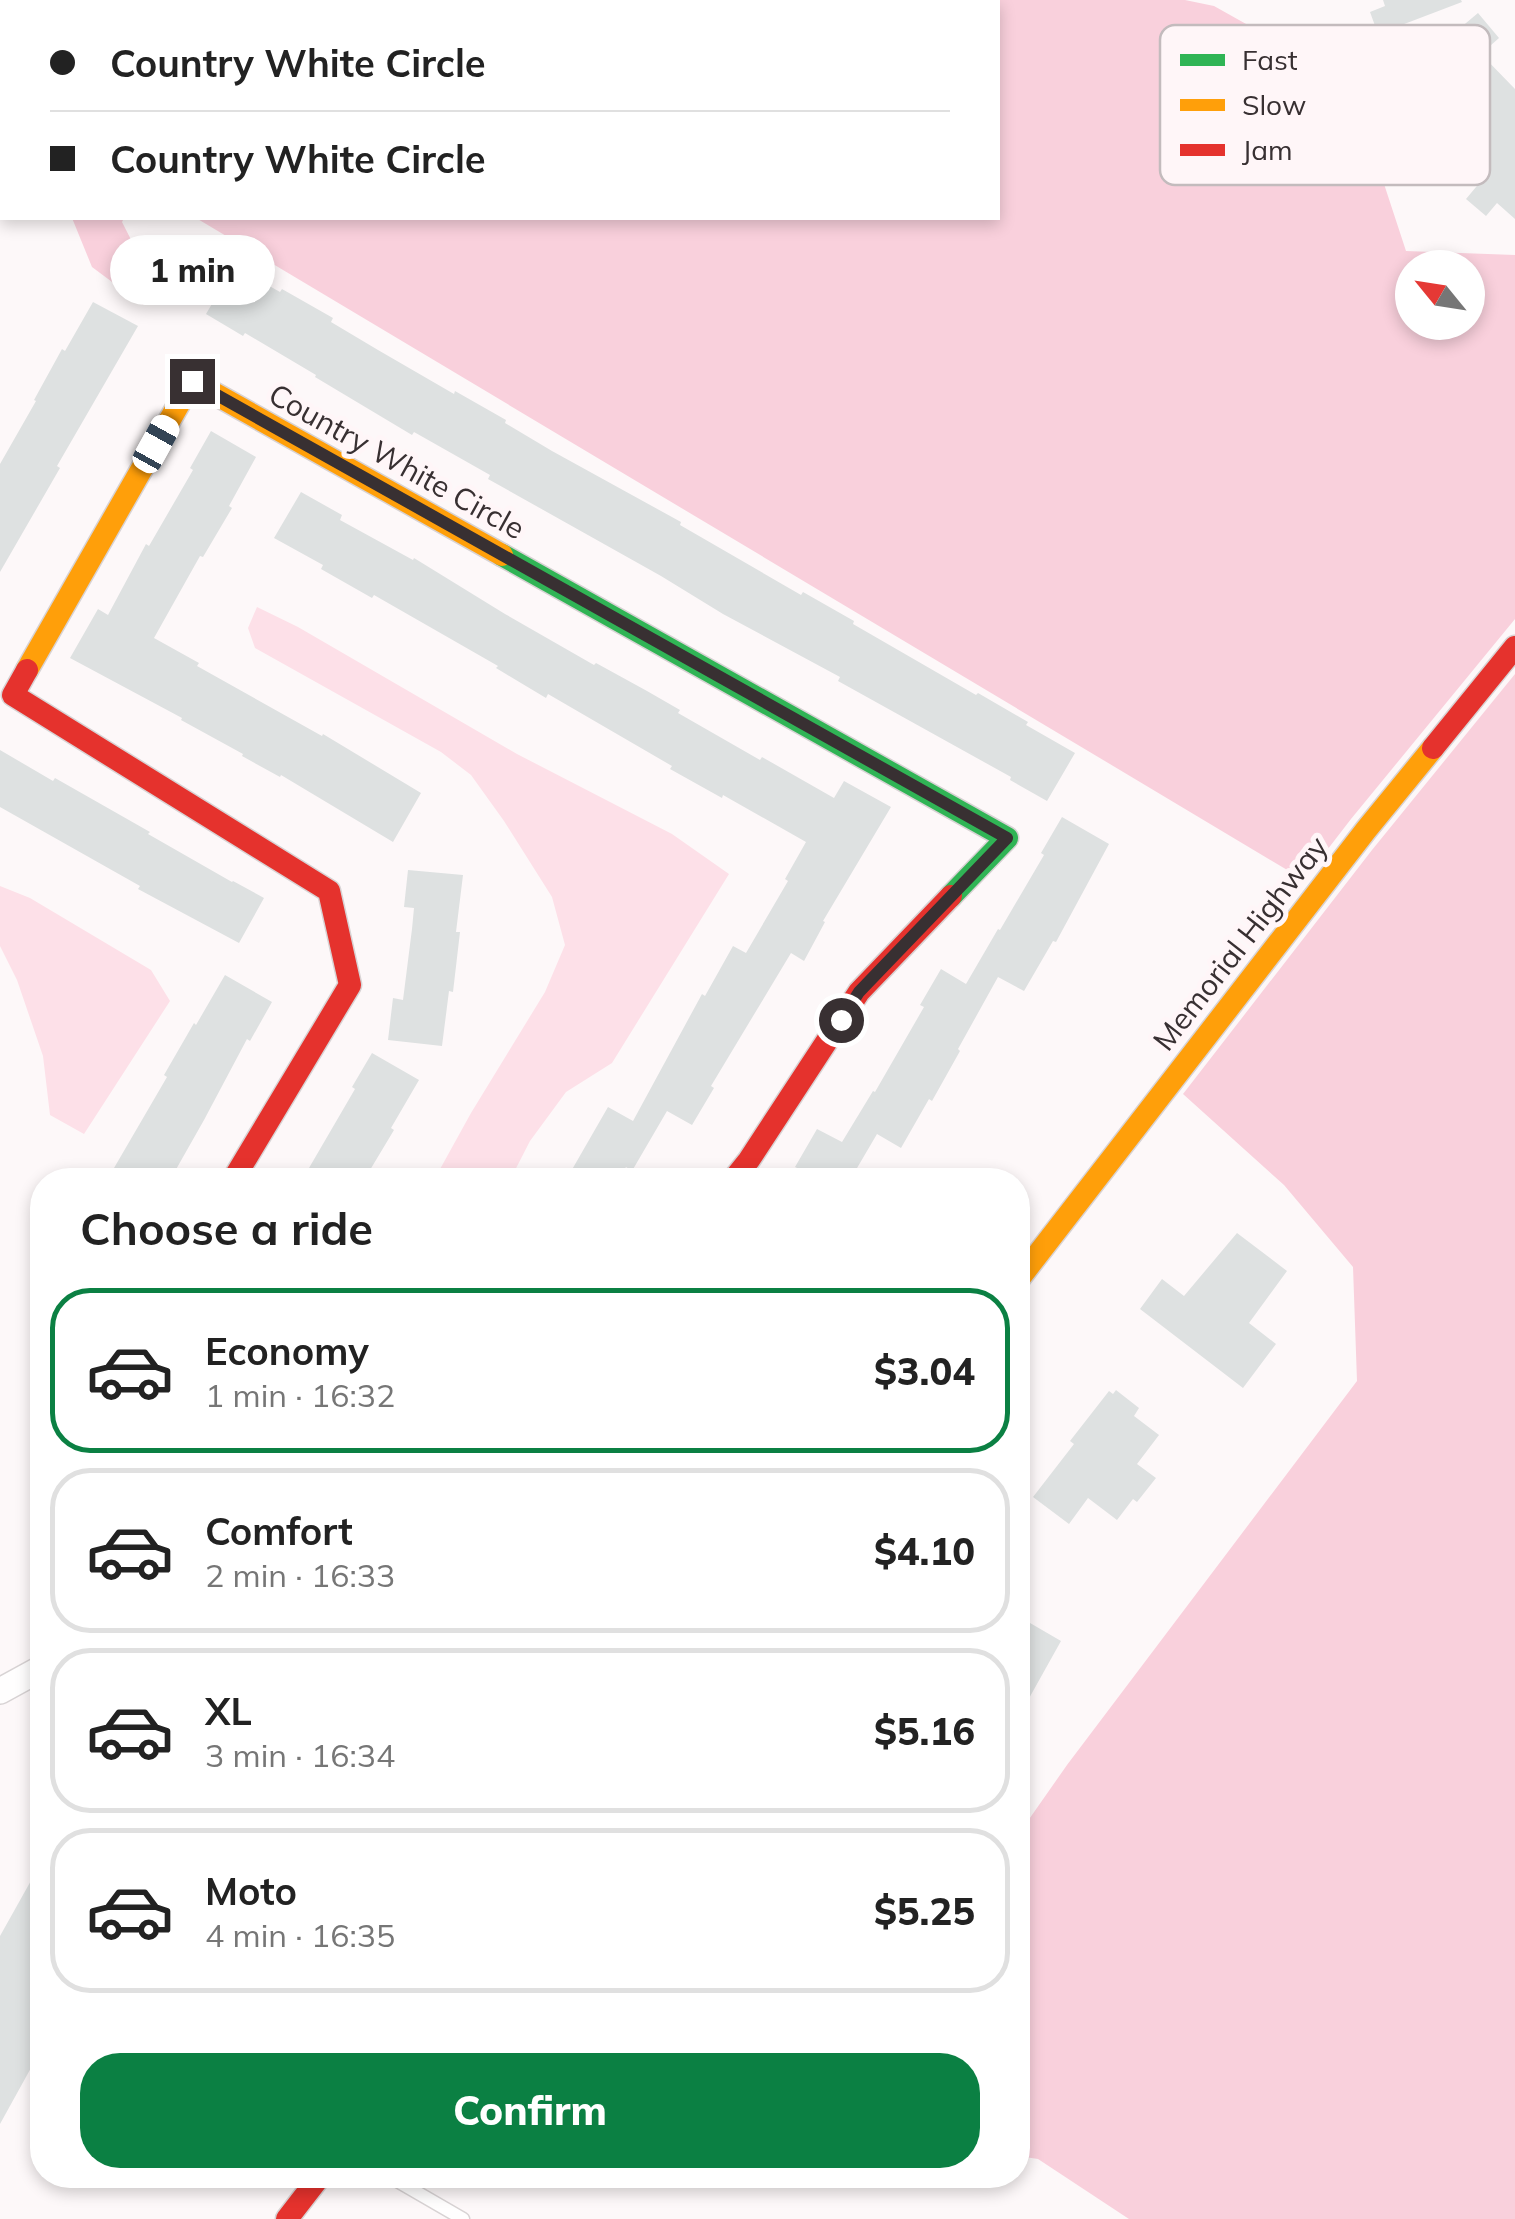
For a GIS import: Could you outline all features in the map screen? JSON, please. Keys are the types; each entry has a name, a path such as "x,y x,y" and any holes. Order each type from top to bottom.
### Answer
{"street":[{"name":"Country White Circle","path":"241,1168 350,985 329,891 13,696 192,381 1007,838 859,992 743,1168"},
{"name":"Memorial Highway","path":"1030,1264 1366,830 1515,647"},
{"path":"0,1690 30,1674"},
{"path":"287,2219 311,2188"}],"lane":[{"path":"409,2188 463,2219"}],"shaded area":[{"path":"1000,0 1185,0 1214,6 1248,25 1160,25 1160,185 1384,185 1406,250 1395,250 1395,340 1485,340 1485,254 1515,255 1515,619 1304,880 199,220 1000,220"},
{"path":"73,220 123,220 149,275 143,305 92,267"},
{"path":"257,607 298,627 517,754 672,834 729,874 612,1063 566,1092 530,1141 516,1168 441,1168 545,992 565,945 552,897 471,775 441,752 255,648 248,628"},
{"path":"1515,674 1515,2219 1129,2219 1038,2159 1030,2158 1030,1818 1357,1381 1353,1267 1284,1185 1183,1094 1372,850"},
{"path":"0,886 30,898 151,970 170,1001 84,1134 50,1115 43,1056 17,980 0,946"}],"building":[{"path":"1383,0 1462,2 1402,25 1375,25 1370,12 1385,6"},
{"path":"1478,13 1488,25 1464,25"},
{"path":"1490,27 1499,38 1490,46"},
{"path":"1490,63 1515,89 1515,219 1497,203 1486,216 1466,199 1478,185 1490,185"},
{"path":"234,266 333,318 331,322 378,350 1028,722 1026,725 1075,753 1047,801 838,681 840,677 723,614 488,479 490,475 414,432 412,435 245,333 243,336 206,314"},
{"path":"93,302 138,326 0,572 0,464 62,349 65,351"},
{"path":"211,431 256,457 229,506 232,508 154,638 421,793 393,842 182,718 70,658 98,609 108,615 146,544 149,546 193,470 190,468"},
{"path":"301,492 342,515 340,520 414,558 594,665 647,691 760,760 762,757 834,798 844,781 891,807 823,921 804,961 791,953 692,1125 667,1111 634,1168 573,1168 608,1107 633,1121 702,994 705,996 733,946 746,953 806,842 670,769 672,766 548,694 546,698 498,666 321,569 323,565 274,538"},
{"path":"0,750 264,898 239,943 138,889 140,886 0,807"},
{"path":"1062,817 1109,844 1056,942 1053,941 1024,991 998,977 932,1101 929,1099 901,1148 877,1134 857,1168 795,1167 817,1129 842,1142 924,1007 920,1005 941,969 966,984 1044,855 1041,853"},
{"path":"408,870 463,875 453,992 449,991 442,1046 388,1040 393,998 403,1000 412,929 414,908 404,907"},
{"path":"225,975 272,1002 250,1041 247,1039 177,1168 114,1168 167,1077 164,1075"},
{"path":"372,1053 419,1080 371,1168 309,1168 355,1089 352,1087"},
{"path":"1237,1233 1287,1271 1249,1323 1276,1344 1243,1388 1140,1309 1162,1279 1184,1296"},
{"path":"1116,1390 1139,1408 1134,1416 1159,1435 1137,1464 1156,1478 1117,1520 1088,1498 1069,1524 1033,1497 1074,1444 1070,1441 1109,1391 1113,1394"},
{"path":"1030,1623 1061,1641 1030,1697"},
{"path":"30,1882 30,2070 0,2124 0,1936"}],"traffic: fast":[{"path":"502,555 1007,838 951,896"}],"traffic: slow":[{"path":"27,670 192,381 502,555"},
{"path":"1030,1264 1433,748"}],"traffic: jam":[{"path":"1433,748 1515,647"},
{"path":"27,670 13,695 329,891 350,985 240,1168"},
{"path":"743,1168 859,992 951,896"},
{"path":"287,2219 311,2188"}],"route":[{"path":"192,381 1007,838 859,992 841,1020"}]}
